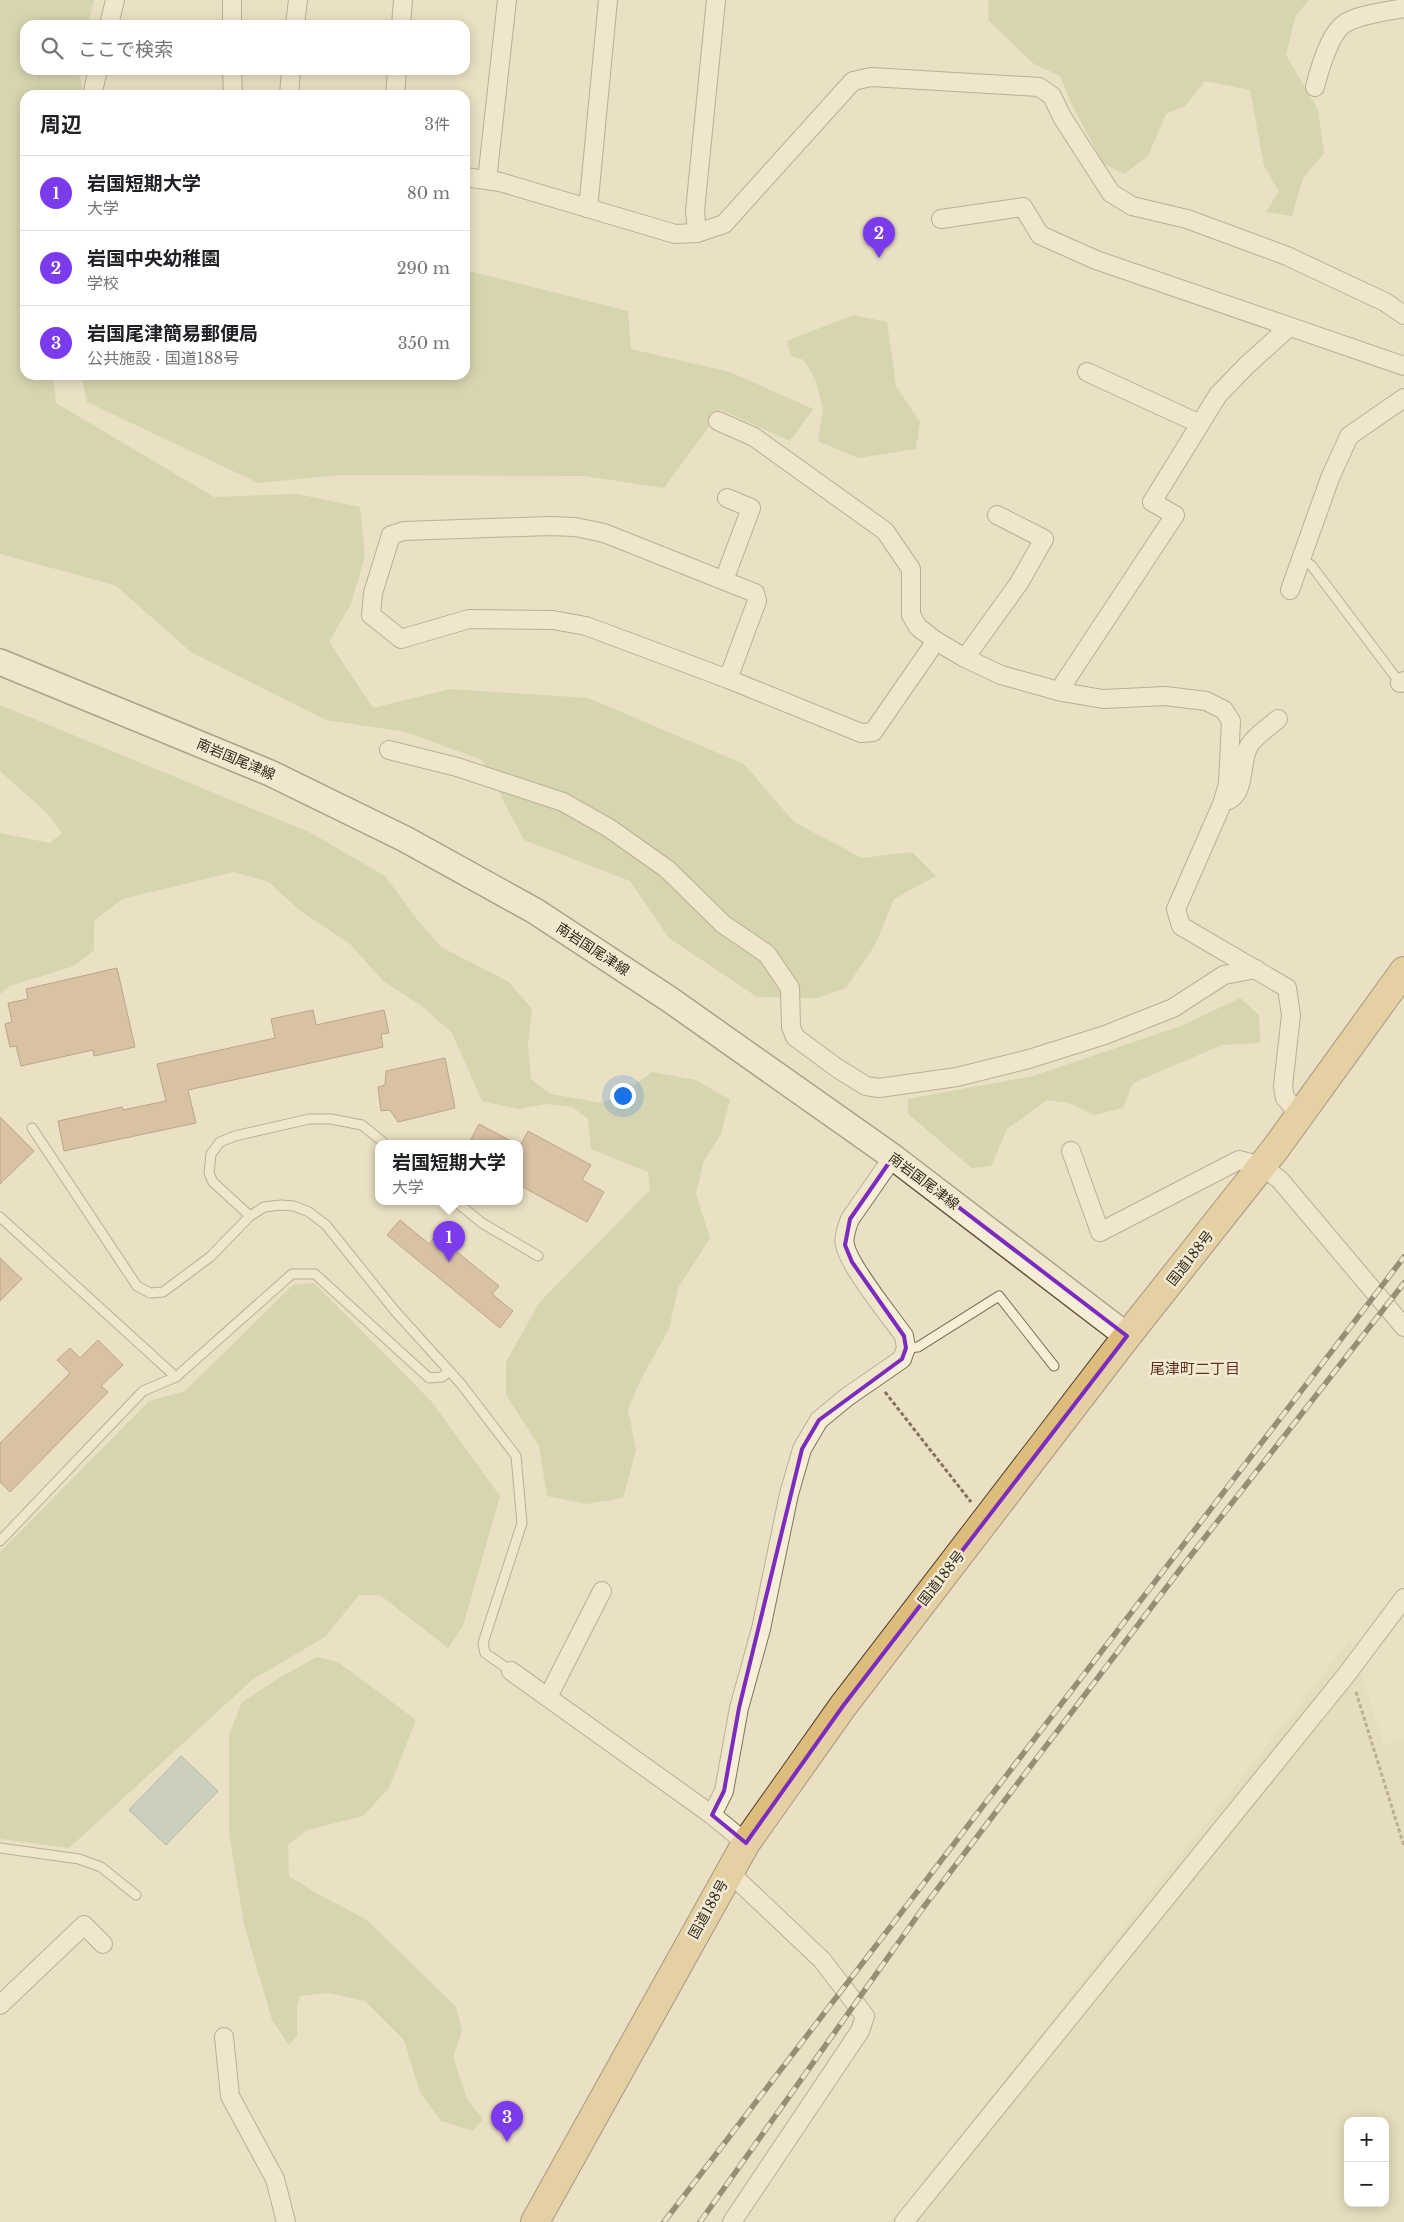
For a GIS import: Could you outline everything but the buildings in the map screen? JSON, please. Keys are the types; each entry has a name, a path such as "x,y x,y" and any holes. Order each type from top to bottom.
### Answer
{"highway":[{"name":"国道188号","path":"535,2222 746,1843 843,1706 1127,1336 1262,1166 1404,971"}],"main road":[{"name":"南岩国尾津線","path":"0,662 270,773 406,839 535,911 669,999 893,1157 1127,1336"}],"street":[{"path":"110,20 116,0"},
{"path":"232,0 232,20"},
{"path":"296,20 298,0"},
{"path":"401,20 403,0"},
{"path":"487,180 507,0"},
{"path":"587,208 590,199 608,0"},
{"path":"697,233 695,211 716,0"},
{"path":"1315,87 1324,54 1343,24 1378,12 1404,8"},
{"path":"93,90 97,75"},
{"path":"232,75 232,90"},
{"path":"289,90 290,75"},
{"path":"395,90 397,75"},
{"path":"470,178 487,180 676,234 697,233 724,224 854,81 871,77 1039,87 1052,96 1062,117 1111,193 1132,206 1187,219 1287,256 1385,302 1404,315"},
{"path":"941,219 1023,207 1040,235 1096,260 1404,366"},
{"path":"1062,692 1064,683 1175,515 1152,502 1218,395 1246,366 1289,327"},
{"path":"1087,372 1200,424"},
{"path":"1290,590 1330,478 1349,436 1404,398"},
{"path":"718,421 754,437 886,531 912,569 912,615 918,627 936,641 965,658 1001,676 1062,692 1103,698 1165,696 1206,702 1224,710 1230,721 1228,784 1222,804 1176,909 1181,926 1287,988 1291,1015 1283,1086 1285,1098 1300,1115"},
{"path":"724,580 751,508 727,498"},
{"path":"965,658 1019,583 1044,539 998,515"},
{"path":"728,679 757,601 755,593 604,533 575,527 404,530 391,535 373,593 371,614 401,639 469,620 553,620 586,626 728,679 861,733 873,732 920,660 936,641"},
{"path":"1222,804 1233,798 1240,781 1245,754 1249,745 1278,719"},
{"path":"389,750 458,767 563,802 610,828 667,869 722,924 767,954 790,988 791,1026 795,1037 837,1068 866,1086 879,1088 957,1077 1029,1059 1105,1035 1173,1008 1224,975 1256,969"},
{"path":"1071,1151 1100,1232 1239,1160 1262,1166 1280,1180 1404,1327"},
{"path":"712,1815 724,1791 739,1708 761,1629 789,1494 802,1449 819,1420 902,1358 906,1348 904,1336 852,1262 845,1244 846,1228 850,1219 893,1157"},
{"path":"548,1697 602,1591"},
{"path":"904,2222 1347,1674 1404,1598"},
{"path":"511,1671 712,1815 746,1843"},
{"path":"729,1872 822,1960 865,2016 860,2031 732,2222"},
{"path":"0,2005 84,1925 103,1944"},
{"path":"224,2037 230,2096 274,2179 286,2222"}],"lane":[{"path":"1302,558 1311,566 1402,682"},
{"path":"250,1216 213,1182 209,1173 211,1154 220,1142 234,1136 309,1119 331,1119 362,1125 380,1140"},
{"path":"32,1128 137,1286 150,1293 162,1292 210,1257 250,1216 264,1207 281,1205 309,1212 326,1226 395,1311 449,1371 516,1456 522,1523 484,1643 485,1653 511,1671"},
{"path":"460,1205 482,1224 538,1256"},
{"path":"0,1217 176,1377"},
{"path":"0,1541 143,1391 176,1377 292,1274 314,1274 429,1378 442,1377 449,1371"},
{"path":"906,1348 918,1347 999,1296 1054,1366"},
{"path":"0,1848 79,1859 101,1867 136,1895"}],"path":[{"path":"874,1378 985,1520"},
{"path":"1347,1674 1354,1686 1404,1846"}],"highlighted area":[{"path":"893,1157 1127,1336 843,1706 746,1843 712,1815 724,1791 739,1708 802,1449 819,1420 902,1359 906,1348 904,1336 852,1262 845,1245 850,1219"}],"shaded area":[{"path":"1350,1640 1384,1745 1404,1739 1404,2222 893,2222"}],"green space":[{"path":"0,0 94,0 89,20 20,20 20,75 80,75 82,90 20,90 20,380 54,380 56,403 214,497 297,494 360,507 365,556 351,604 329,642 373,708 450,689 588,698 744,764 794,822 862,858 912,852 936,876 894,899 875,945 846,988 818,998 757,997 669,938 630,881 524,840 482,760 406,732 326,720 191,652 115,585 0,554"},
{"path":"989,0 1309,0 1296,15 1286,55 1318,110 1324,153 1303,178 1292,216 1266,212 1279,191 1264,166 1250,90 1205,81 1185,106 1166,114 1148,156 1124,174 1103,163 1071,103 1060,76 1034,64 988,20"},
{"path":"470,271 628,311 631,349 730,372 813,409 790,441 721,410 664,488 584,476 340,475 258,483 87,402 82,380 470,380"},
{"path":"853,315 887,322 896,386 920,422 916,449 858,458 818,441 823,409 816,381 804,360 791,356 787,341"},
{"path":"0,705 309,832 385,876 419,922 441,947 509,982 532,1009 528,1044 531,1079 550,1094 603,1103 627,1090 652,1072 696,1080 730,1100 721,1134 703,1163 696,1194 710,1238 678,1288 669,1329 640,1381 628,1409 636,1450 623,1498 586,1504 547,1496 539,1446 506,1395 506,1362 539,1303 650,1190 648,1172 591,1149 588,1119 572,1107 546,1104 518,1109 482,1101 452,1033 422,1006 383,981 350,944 299,910 269,882 234,872 122,899 94,921 94,950 74,966 10,986 0,994 0,833 50,843 62,833 48,814 0,771"},
{"path":"1240,998 1259,1015 1260,1043 1222,1045 1133,1083 1123,1108 1094,1115 1069,1103 1047,1100 1007,1129 991,1166 972,1168 908,1114 908,1099 1033,1076 1181,1026"},
{"path":"314,1283 431,1401 500,1496 463,1626 448,1648 380,1595 359,1595 325,1637 252,1680 69,1848 0,1839 0,1552 149,1401 185,1391 293,1285"},
{"path":"317,1657 338,1662 416,1720 389,1788 363,1816 307,1830 288,1845 289,1876 367,1920 456,2007 462,2031 453,2057 467,2099 483,2119 473,2131 441,2121 420,2092 404,2040 365,2001 328,1993 300,1996 297,2008 297,2036 289,2045 272,2020 244,1924 229,1834 229,1735 242,1702 284,1675"}],"water":[{"path":"181,1756 218,1791 166,1845 129,1810"}],"railway":[{"path":"664,2222 1404,1257"},
{"path":"700,2222 923,1908 1185,1563 1404,1283"}],"place":[{"name":"岩国中央幼稚園","path":"879,258"},
{"name":"岩国短期大学","path":"449,1262"},
{"name":"岩国尾津簡易郵便局","path":"507,2142"}],"district":[{"name":"尾津町二丁目","path":"1195,1368"}]}
